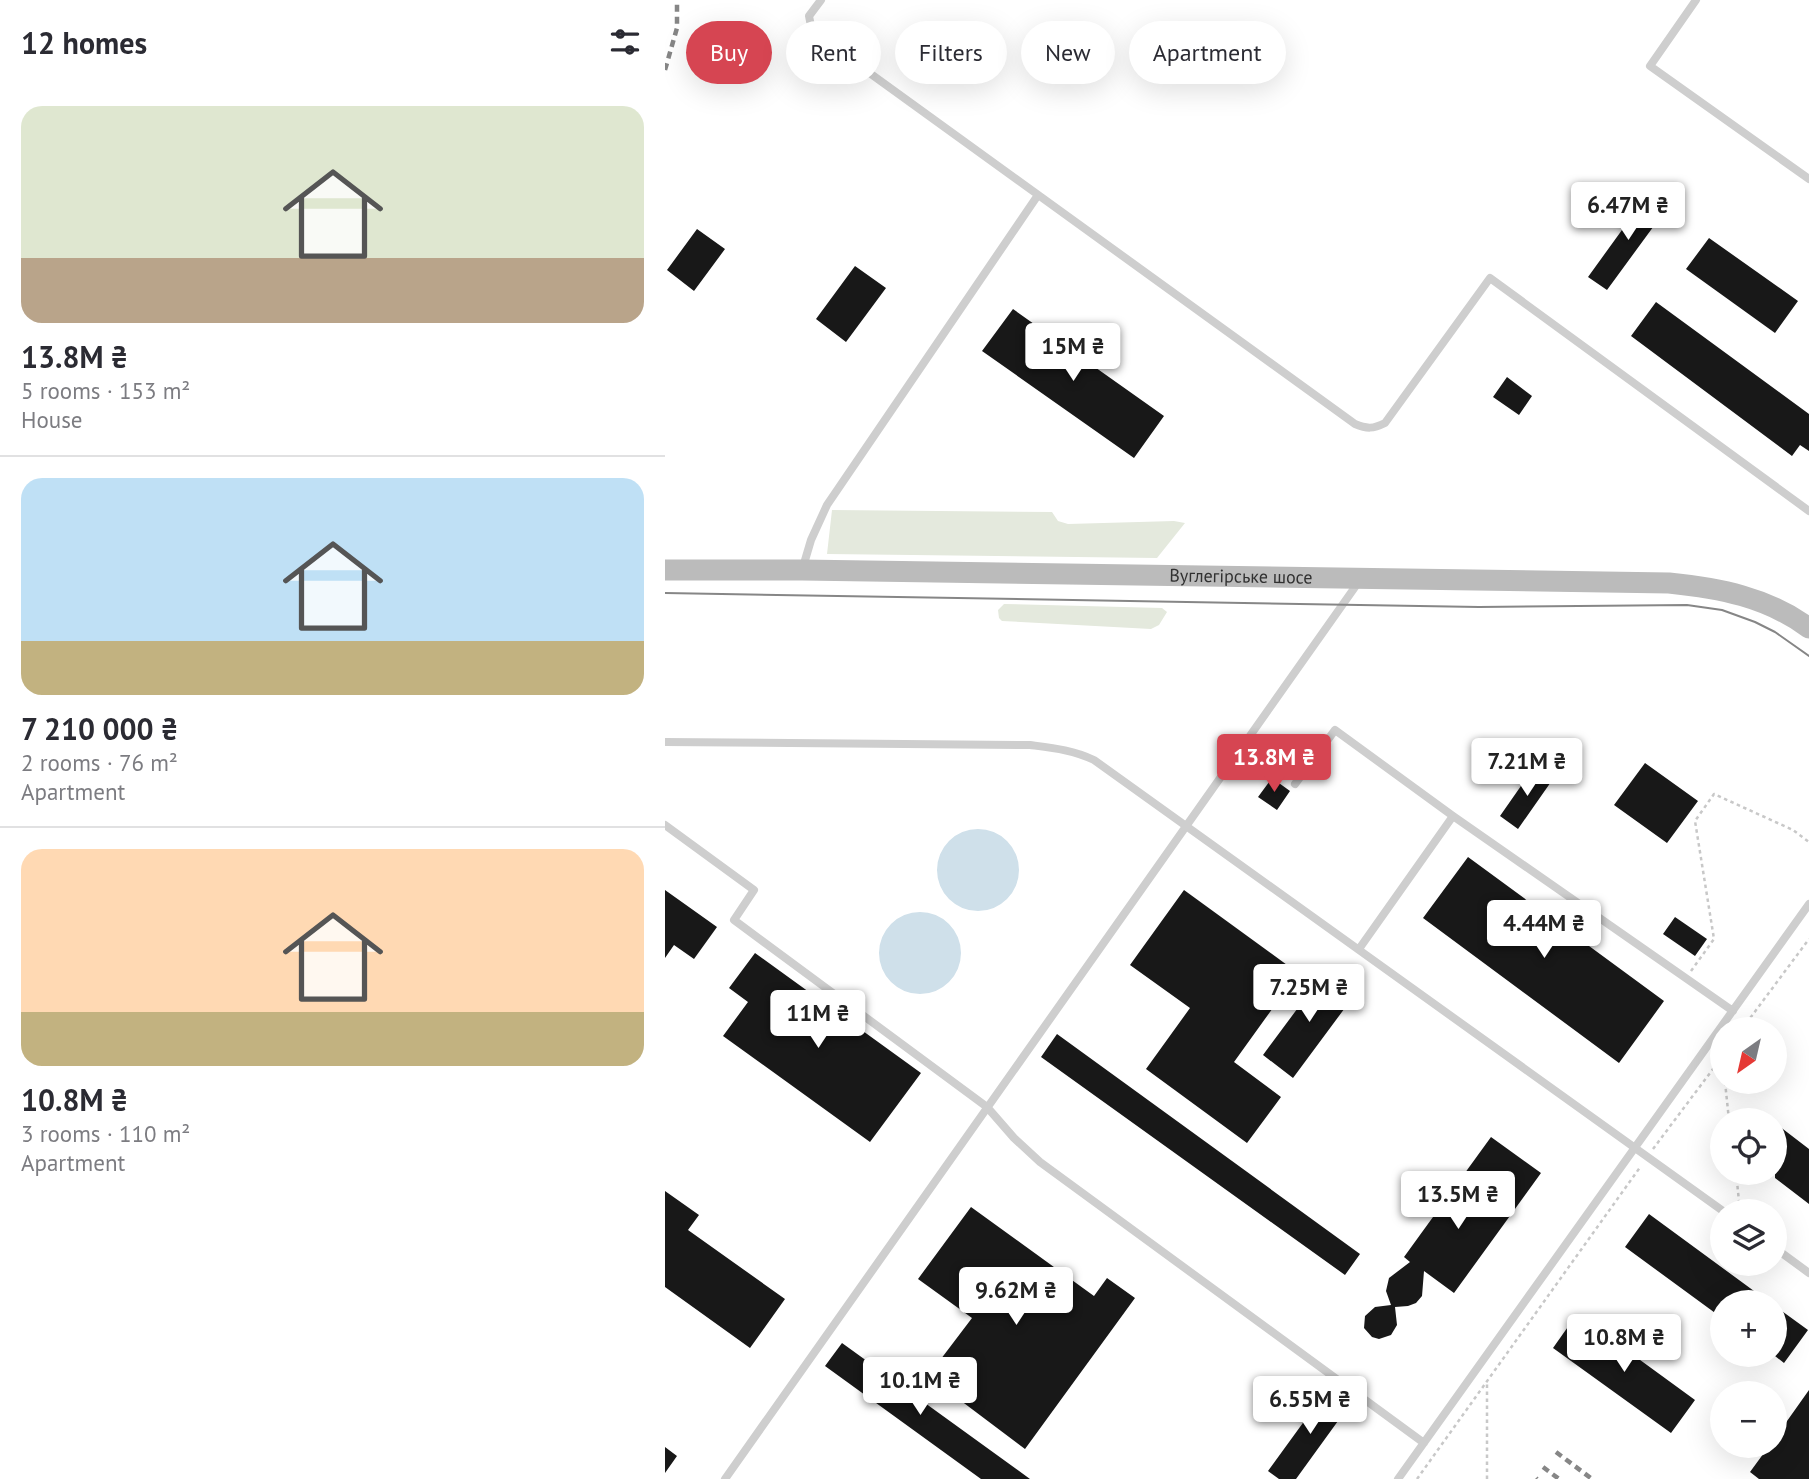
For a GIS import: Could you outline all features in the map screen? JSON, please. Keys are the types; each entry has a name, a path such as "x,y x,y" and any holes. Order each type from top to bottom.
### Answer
{"street":[{"name":"Вуглегірське шосе","path":"665,570 1630,582 1695,586 1739,594 1765,603 1809,628"}],"lane":[{"path":"821,0 809,16 817,35 1340,414 1366,429 1385,423 1490,278 1809,511"},
{"path":"1696,0 1650,66 1809,179"},
{"path":"801,570 827,505 1038,195"},
{"path":"725,1479 1362,578"},
{"path":"1295,783 1335,730 1453,816 1733,1011"},
{"path":"665,742 1030,745 1069,750 1094,760 1710,1202"},
{"path":"1359,949 1453,816"},
{"path":"665,825 754,890 734,920 987,1107 1014,1139 1040,1162 1424,1443"},
{"path":"1398,1479 1809,904"},
{"path":"1787,1257 1809,1273"}],"path":[{"path":"1686,977 1714,939 1695,821 1714,794 1793,830 1809,842"},
{"path":"1751,1017 1809,939"},
{"path":"1417,1479 1710,1073"},
{"path":"1487,1382 1487,1479"}],"shaded area":[{"path":"832,510 1052,512 1058,521 1068,524 1185,523 1157,558 827,554"},
{"path":"1004,604 1162,608 1167,612 1159,625 1151,629 1002,621 998,610"},
{"path":"978,829 994,832 1007,841 1016,854 1019,870 1016,886 1007,899 994,908 978,911 962,908 949,899 940,886 937,870 940,854 949,841 962,832"},
{"path":"920,912 936,915 949,924 958,937 961,953 958,969 949,982 936,991 920,994 904,991 891,982 882,969 879,953 882,937 891,924 904,915"}],"building":[{"path":"1648,194 1667,208 1607,290 1588,277"},
{"path":"697,229 725,249 694,291 667,270"},
{"path":"1709,238 1798,301 1775,333 1686,269"},
{"path":"855,266 886,288 846,342 816,319"},
{"path":"1656,302 1809,414 1809,451 1800,445 1792,456 1631,336"},
{"path":"1013,309 1164,416 1134,458 982,351"},
{"path":"1507,377 1532,396 1519,415 1493,397"},
{"path":"1645,763 1698,801 1667,843 1614,805"},
{"path":"1535,766 1553,779 1518,829 1500,816"},
{"path":"1272,778 1290,791 1277,810 1258,797"},
{"path":"1468,857 1664,1001 1619,1063 1423,918"},
{"path":"665,890 717,927 694,959 674,945 665,958"},
{"path":"1184,890 1298,973 1234,1062 1281,1097 1247,1143 1146,1069 1190,1008 1130,965"},
{"path":"1675,917 1707,939 1695,956 1663,934"},
{"path":"755,953 921,1073 870,1142 723,1036 748,1002 729,988"},
{"path":"1326,970 1356,993 1293,1078 1263,1055"},
{"path":"1057,1034 1360,1254 1345,1275 1041,1057"},
{"path":"1787,1132 1809,1149 1809,1204 1784,1185 1787,1185"},
{"path":"1491,1137 1541,1173 1454,1293 1424,1271 1422,1296 1416,1303 1395,1307 1397,1325 1391,1335 1379,1339 1372,1337 1364,1328 1365,1316 1375,1307 1391,1305 1386,1291 1389,1278 1410,1262 1404,1257"},
{"path":"665,1191 699,1215 688,1230 785,1299 750,1348 665,1287"},
{"path":"971,1207 1094,1296 1107,1278 1135,1298 1025,1449 928,1376 972,1318 918,1279"},
{"path":"1649,1214 1710,1259 1710,1276 1734,1276 1753,1290 1710,1290 1710,1309 1625,1247"},
{"path":"1577,1314 1695,1400 1671,1433 1553,1348"},
{"path":"1787,1315 1808,1330 1787,1359"},
{"path":"842,1343 1030,1479 981,1479 825,1366"},
{"path":"1329,1387 1351,1403 1296,1479 1279,1479 1268,1471"},
{"path":"1809,1390 1809,1479 1759,1479 1750,1472 1760,1458 1787,1458 1787,1421"},
{"path":"665,1447 677,1456 665,1473"}],"tram line":[{"path":"665,593 1479,607 1687,605 1722,610 1755,622 1775,632 1809,656"}],"railway":[{"path":"665,70 677,28 677,0"},
{"path":"1556,1452 1592,1479"},
{"path":"1543,1467 1559,1479"}]}
